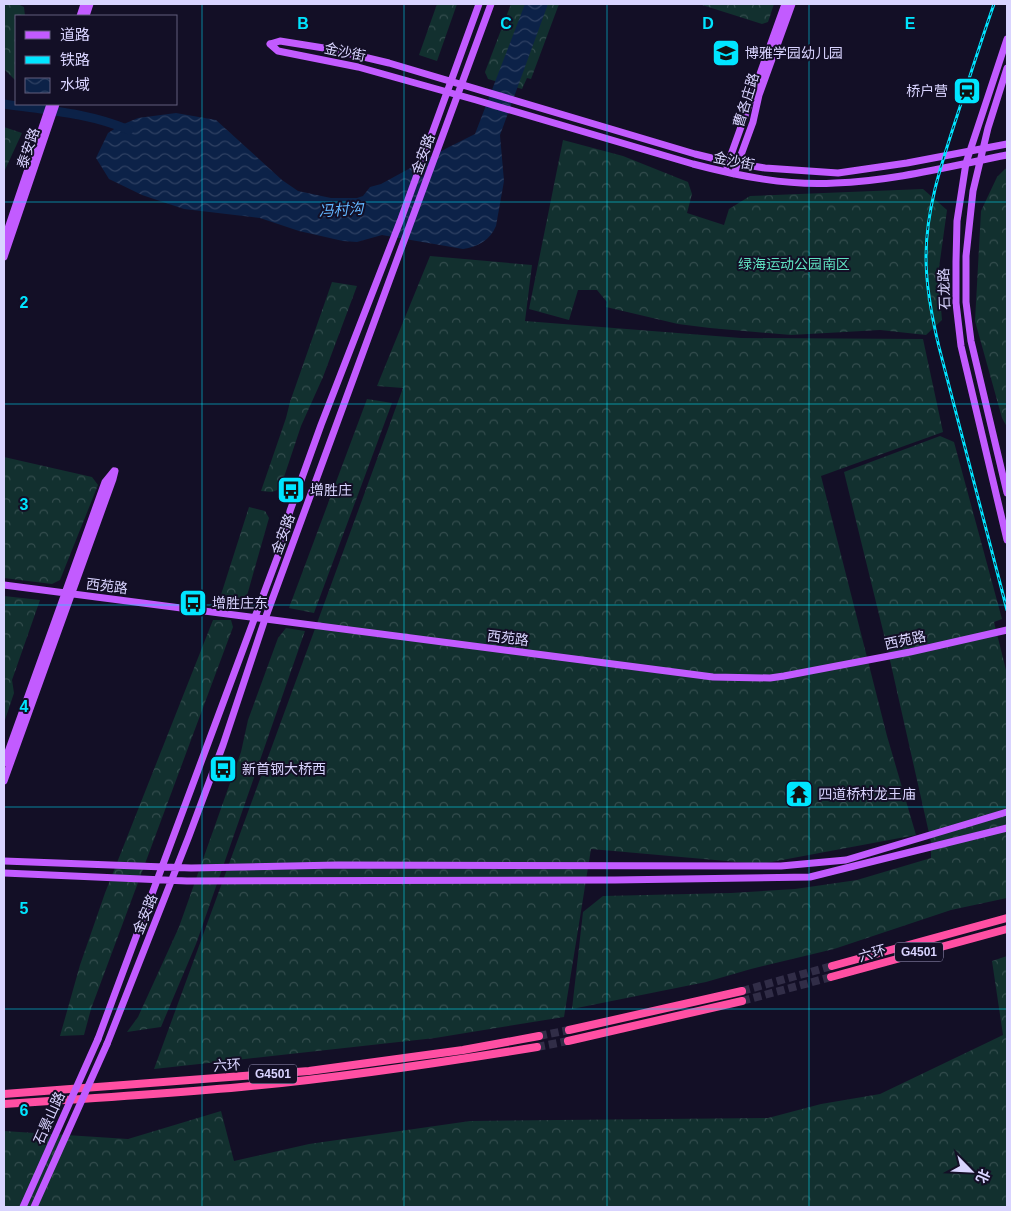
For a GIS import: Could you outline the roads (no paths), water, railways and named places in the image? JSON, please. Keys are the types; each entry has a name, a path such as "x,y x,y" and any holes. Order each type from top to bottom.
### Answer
{"highway":[{"name":"六环","path":"832,966 1007,918"},
{"name":"六环","path":"831,977 1007,928"},
{"path":"569,1030 742,991"},
{"path":"568,1041 742,1001"},
{"name":"六环","path":"4,1094 310,1071 463,1050 540,1036"},
{"name":"六环","path":"4,1104 241,1087 537,1047"}],"main road":[{"name":"金安路","path":"98,1040 282,545 290,511 315,442 401,219 479,4"},
{"name":"金安路","path":"107,1044 178,867 223,745 265,620 491,4"},
{"name":"曹各庄路","path":"724,173 785,4"},
{"name":"曹各庄路","path":"734,174 753,122 759,95 792,4"},
{"name":"石龙路","path":"1007,39 966,163 958,212 956,242 956,302 961,346 1007,540"},
{"name":"金沙街","path":"1007,144 906,163 838,173 781,170 728,162 604,128 519,100 388,63 280,41 270,44 278,51 358,67 724,173 764,180 835,184 909,175 1007,155"},
{"name":"石龙路","path":"1007,68 979,160 969,221 966,256 966,302 971,341 1007,493"},
{"name":"泰安路","path":"4,257 50,105"},
{"name":"泰安路","path":"4,240 16,216 56,105"},
{"path":"4,763 68,593 113,480 115,471 105,482 68,593 4,781"},
{"name":"西苑路","path":"4,585 713,677 770,678 910,652 1007,630"},
{"path":"4,861 162,867 377,864 781,866 846,860 1007,812"},
{"path":"4,873 173,880 615,880 810,877 1007,828"},
{"name":"石景山路","path":"23,1207 98,1040"},
{"name":"石景山路","path":"34,1207 107,1044"}],"water":[{"path":"525,4 548,4 500,135 504,181 496,226 487,239 474,247 463,249 382,235 357,242 343,241 299,231 260,218 184,209 142,195 109,179 96,158 108,133 119,126 138,118 176,113 216,120 282,180 298,191 331,198 357,198 363,196 370,187 381,184 475,134"}],"waterway":[{"name":"冯村沟","path":"4,104 83,116 129,130"}],"tunnel":[{"path":"742,991 832,966"},
{"path":"742,1001 831,977"},
{"path":"539,1036 569,1030"},
{"path":"537,1047 568,1041"}],"railway":[{"path":"994,4 951,133 936,185 929,221 926,269 936,336 1007,610"}],"place":[{"name":"博雅学园幼儿园","path":"726,53"},
{"name":"桥户营","path":"967,91"},
{"name":"增胜庄","path":"291,490"},
{"name":"增胜庄东","path":"193,603"},
{"name":"新首钢大桥西","path":"223,769"},
{"name":"四道桥村龙王庙","path":"799,794"}],"park label":[{"name":"绿海运动公园南区","path":"794,264"}]}
